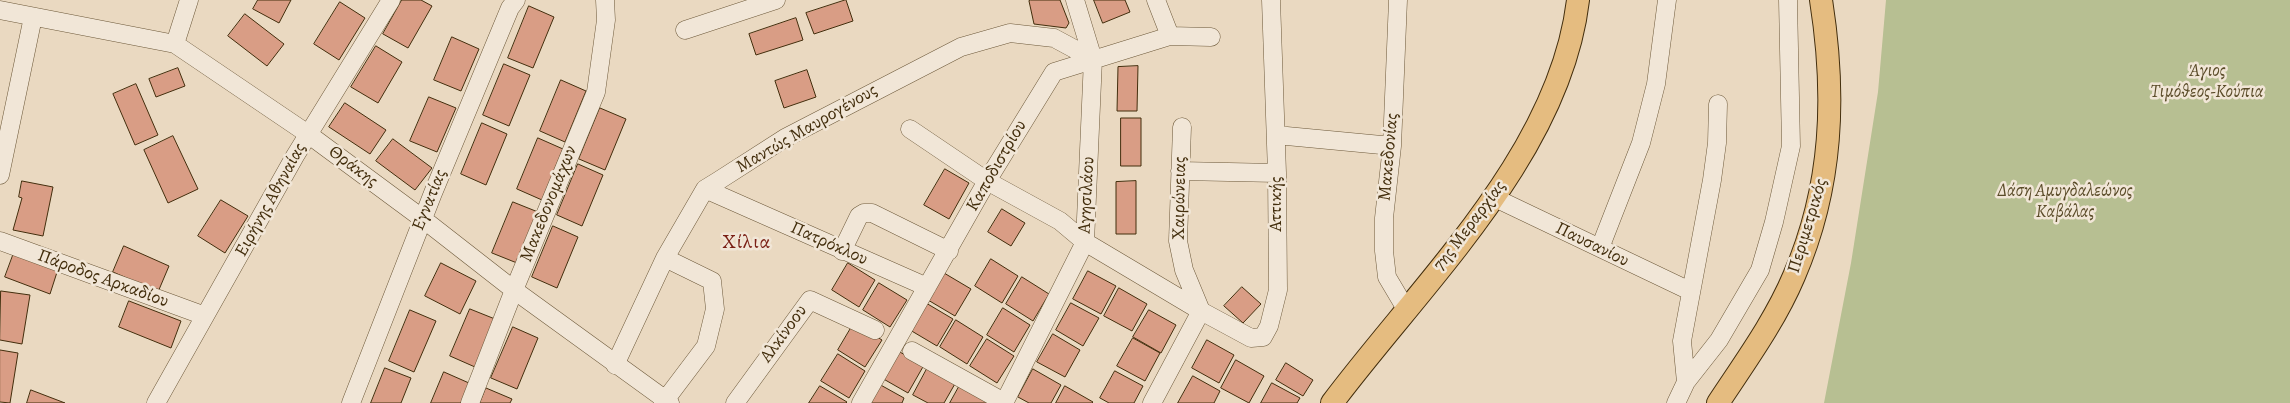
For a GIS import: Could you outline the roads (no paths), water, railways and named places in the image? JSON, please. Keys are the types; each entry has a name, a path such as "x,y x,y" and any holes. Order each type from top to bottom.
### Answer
{"main road":[{"name":"7ης Μεραρχίας","path":"1334,403 1495,198 1550,102 1564,62 1576,18 1578,0"},
{"name":"Περιμετρικός","path":"1718,403 1765,331 1794,276 1811,232 1823,188 1829,146 1831,106 1821,0"}],"street":[{"path":"0,10 8,0"},
{"path":"175,44 189,0"},
{"name":"Ειρήνης Αθηναίας","path":"156,403 308,134 391,0"},
{"name":"Εγνατίας","path":"351,403 423,219 510,8 516,0"},
{"name":"Μακεδονομάχων","path":"470,403 514,290 596,92 606,20 606,0"},
{"path":"685,30 776,0"},
{"name":"Αγησιλάου","path":"1004,403 1085,242 1093,59 1075,0"},
{"path":"1156,0 1170,36"},
{"name":"Αττικής","path":"1201,311 1251,338 1262,337 1267,332 1274,310 1278,290 1277,173 1271,0"},
{"name":"Μακεδονίας","path":"1398,0 1392,146 1384,218 1384,251 1387,278 1406,309"},
{"path":"1600,248 1641,143 1656,84 1667,0"},
{"path":"1676,403 1686,382 1719,340 1760,270 1774,222 1791,146 1788,0"},
{"name":"Θράκης","path":"0,10 175,44 308,134 666,402"},
{"path":"0,175 33,17"},
{"name":"Μαντώς Μαυρογένους","path":"615,364 665,258 705,189 785,138 961,47 1010,32 1054,38 1093,59"},
{"name":"Καποδιστρίου","path":"861,403 988,181 1054,72 1170,36 1211,37"},
{"path":"1686,382 1682,341 1716,152 1718,104"},
{"name":"Χαιρώνειας","path":"1182,127 1178,241 1184,270 1201,311"},
{"path":"910,129 988,181 1060,221 1085,242 1201,311 1152,403"},
{"path":"1276,135 1392,146"},
{"path":"1180,171 1277,173"},
{"name":"Πατρόκλου","path":"705,189 927,287"},
{"name":"Παυσανίου","path":"1495,198 1690,291"},
{"path":"842,250 859,216 864,212 872,213 949,251"},
{"name":"Πάροδος Αρκαδίου","path":"0,241 205,316"},
{"path":"665,258 712,281 715,309 706,346 666,402"},
{"name":"Αλκίνοου","path":"734,403 810,300 875,330"},
{"path":"912,351 1004,403"}],"district":[{"name":"Χίλια","path":"747,243"}],"park label":[{"name":"'Αγιος Τιμόθεος-Κούπια","path":"2207,82"},
{"name":"Δάση Αμυγδαλεώνος Καβάλας","path":"2065,202"}]}
